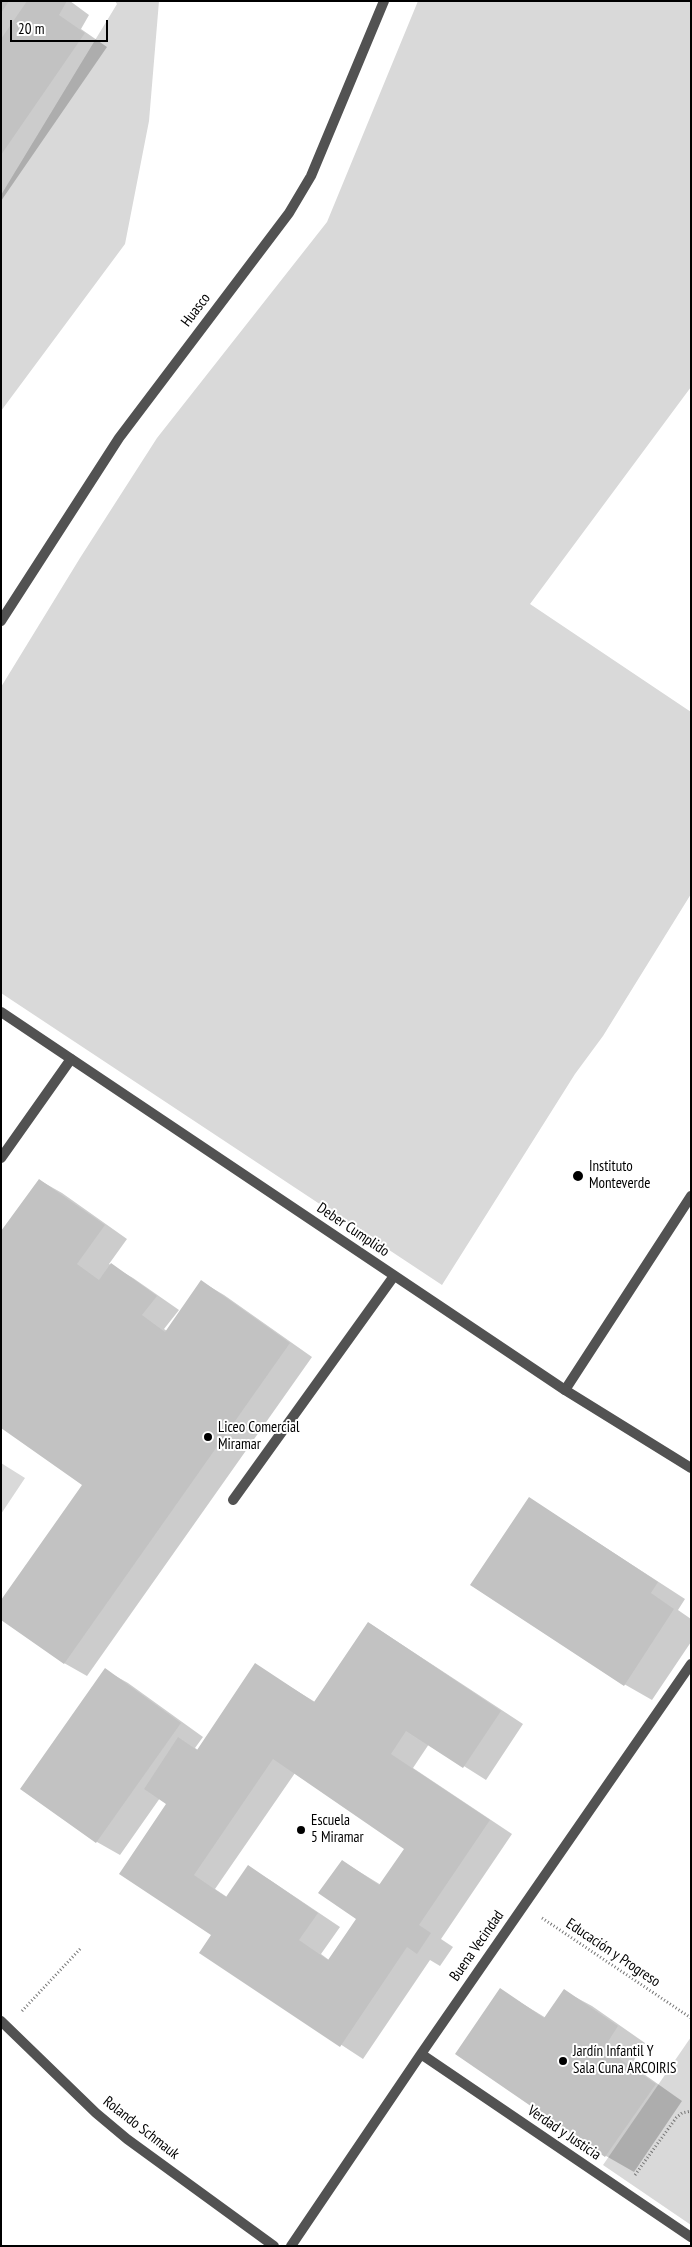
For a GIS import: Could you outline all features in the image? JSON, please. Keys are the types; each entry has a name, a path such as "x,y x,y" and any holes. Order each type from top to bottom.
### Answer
{"street":[{"name":"Huasco","path":"1,620 119,438 289,213 311,176 384,1"},
{"name":"Deber Cumplido","path":"1,1012 565,1390 691,1468"},
{"path":"1,1158 71,1059"},
{"path":"565,1390 691,1196"},
{"path":"233,1500 394,1276"},
{"name":"Buena Vecindad","path":"291,2246 421,2054 691,1664"},
{"name":"Rolando Schmauk","path":"4,2024 96,2113 127,2139 274,2246"},
{"name":"Verdad y Justicia","path":"421,2054 691,2238"}],"path":[{"name":"Educación y Progreso","path":"523,1906 691,2018"},
{"path":"4,2024 57,1974 81,1948"},
{"path":"637,2173 676,2118 682,2113 691,2111"}],"shaded area":[{"path":"115,1 159,1 149,121 125,244 1,411 1,195 117,4"},
{"path":"418,1 691,1 691,387 530,604 691,712 691,894 603,1036 575,1074 442,1285 1,993 1,687 80,558 157,438 327,222"},
{"path":"1,1463 25,1478 1,1514"},
{"path":"691,2037 691,2225 603,2165"}],"building":[{"path":"1,1 9,1 1,13"},
{"path":"27,1 67,1 59,15 85,33 1,155 1,39"},
{"path":"39,1179 105,1225 77,1264 99,1280 111,1263 157,1296 142,1315 165,1332 201,1280 290,1343 64,1664 1,1620 1,1600 82,1485 1,1428 1,1231"},
{"path":"529,1497 658,1582 651,1593 674,1609 624,1686 470,1585"},
{"path":"368,1622 501,1711 463,1768 406,1731 391,1754 490,1820 419,1925 431,1933 417,1954 407,1947 340,2047 199,1953 211,1935 119,1874 166,1804 144,1789 178,1737 197,1750 255,1663 314,1702","holes":["273,1759 404,1849 379,1885 342,1860 318,1893 356,1919 328,1960 299,1940 318,1913 248,1865 226,1897 194,1875"]},
{"path":"105,1668 181,1723 96,1843 20,1789"},
{"path":"500,1988 544,2018 564,1989 618,2026 604,2048 656,2084 605,2157 455,2054"}],"place":[{"name":"Instituto Monteverde","path":"578,1176"},
{"name":"Liceo Comercial Miramar","path":"208,1437"},
{"name":"Escuela 5 Miramar","path":"301,1830"},
{"name":"Jardín Infantil Y Sala Cuna ARCOIRIS","path":"563,2061"}]}
